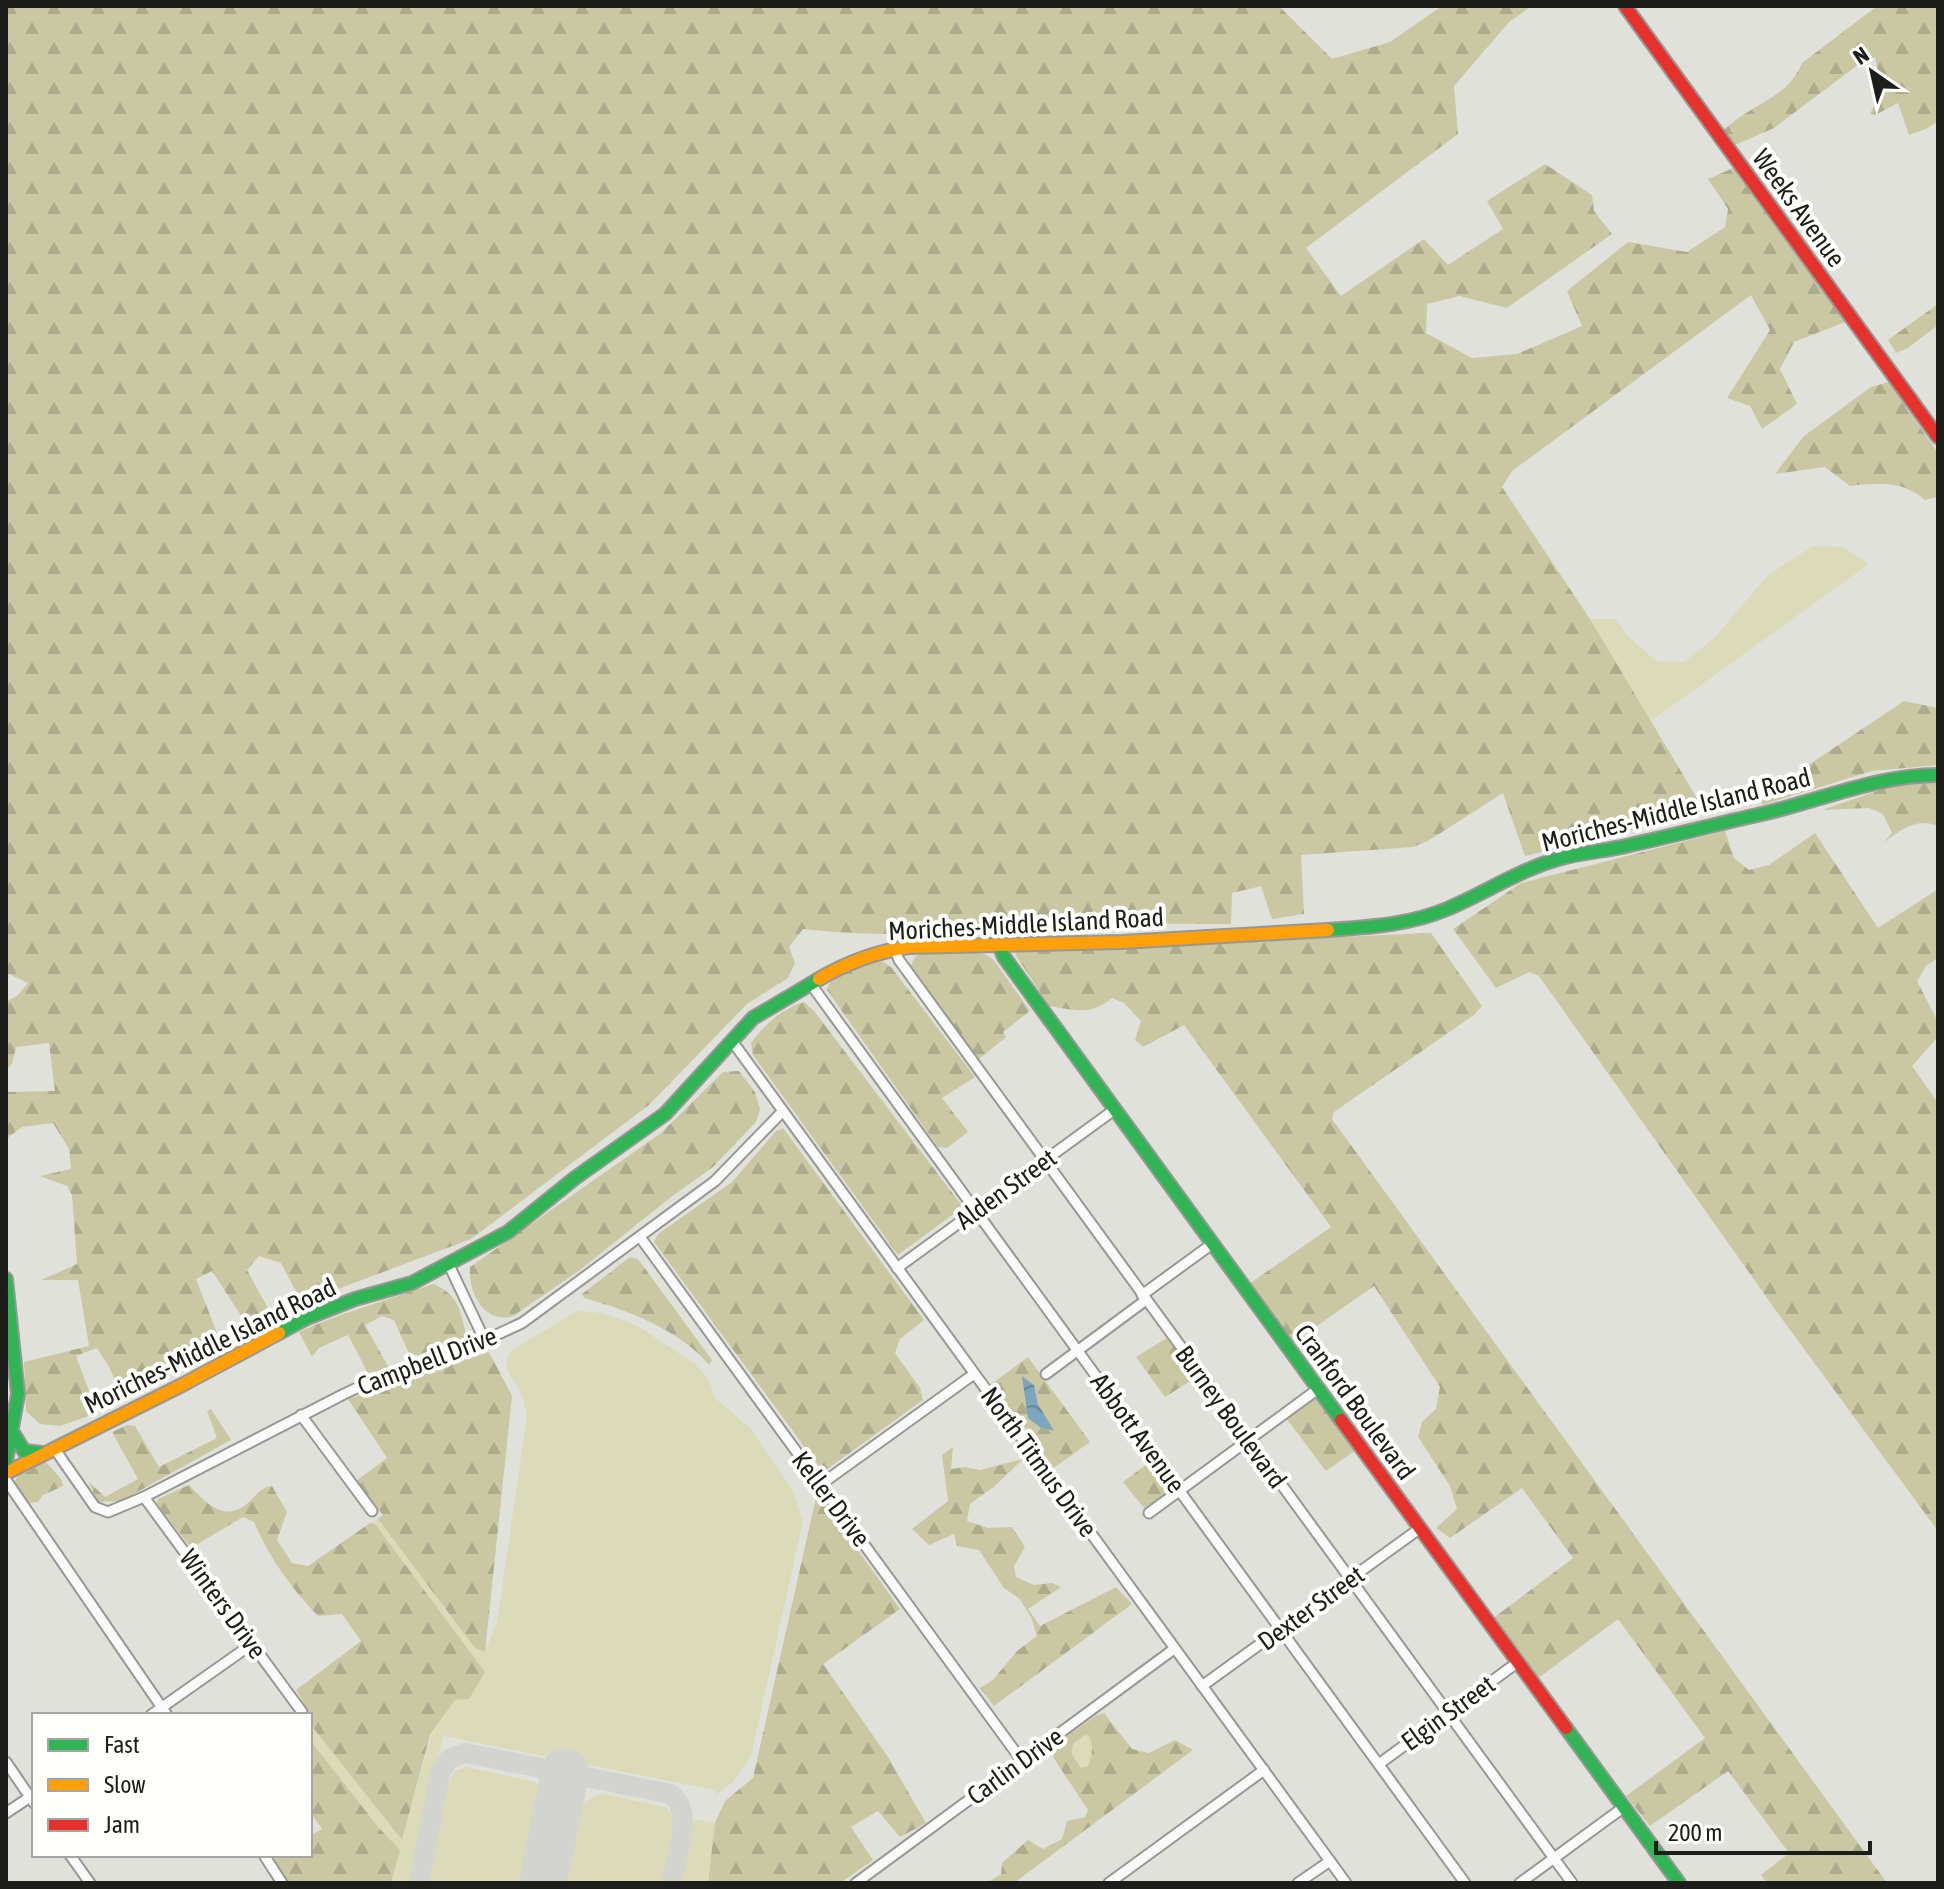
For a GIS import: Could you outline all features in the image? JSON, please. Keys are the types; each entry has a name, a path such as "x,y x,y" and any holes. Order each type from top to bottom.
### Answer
{"main road":[{"name":"Weeks Avenue","path":"1625,6 1938,437"},
{"name":"Moriches-Middle Island Road","path":"6,1473 307,1318 355,1299 412,1283 508,1232 575,1178 665,1114 753,1018 843,965 894,948 1135,941 1374,927 1447,909 1503,881 1558,859 1628,846 1785,808 1886,779 1906,775 1938,775"},
{"name":"Cranford Boulevard","path":"999,945 1004,957 1114,1110 1679,1883"},
{"path":"6,1279 18,1394 6,1461"},
{"path":"13,1433 24,1451 49,1450"}],"street":[{"name":"Burney Boulevard","path":"894,948 899,960 1572,1883"},
{"name":"Abbott Avenue","path":"810,983 1465,1883"},
{"name":"North Titmus Drive","path":"732,1041 1346,1883"},
{"name":"Alden Street","path":"897,1268 1114,1110"},
{"name":"Campbell Drive","path":"49,1450 100,1511 108,1512 144,1497 363,1385 427,1367 485,1341 522,1323 727,1172 782,1112"},
{"name":"Keller Drive","path":"640,1237 1022,1761"},
{"path":"1046,1374 1212,1244"},
{"path":"449,1265 485,1341"},
{"path":"820,1485 974,1374"},
{"path":"1149,1513 1318,1389"},
{"path":"301,1415 372,1511"},
{"path":"6,1480 164,1711 252,1644"},
{"name":"Winters Drive","path":"144,1497 302,1712"},
{"name":"Dexter Street","path":"1202,1686 1419,1529"},
{"name":"Carlin Drive","path":"856,1883 1174,1649"},
{"name":"Elgin Street","path":"1379,1764 1518,1662"},
{"path":"6,1762 32,1797"},
{"path":"1109,1883 1264,1770"},
{"path":"6,1813 32,1799"},
{"path":"1520,1883 1624,1807"},
{"path":"71,1857 90,1883"},
{"path":"265,1857 282,1883"},
{"path":"1298,1883 1330,1861"},
{"path":"872,1871 880,1883"}],"green space":[{"path":"6,6 1279,6 1332,59 1390,42 1442,6 1532,6 1509,22 1454,86 1458,134 1306,248 1341,296 1424,239 1448,265 1503,229 1487,201 1545,164 1592,195 1594,211 1612,234 1507,308 1459,296 1427,304 1426,333 1472,358 1517,354 1582,326 1567,291 1628,242 1687,252 1725,227 1728,209 1708,179 1733,168 1845,322 1794,342 1780,369 1797,404 1762,429 1750,406 1727,398 1770,330 1751,295 1512,471 1502,487 1590,619 1701,805 1691,816 1525,856 1503,793 1428,841 1413,847 1301,855 1304,914 1272,919 1261,886 1232,893 1231,924 1145,924 927,934 803,929 789,947 795,963 788,978 747,1004 649,1105 471,1239 314,1298 299,1297 281,1263 259,1256 247,1270 274,1319 251,1331 212,1271 196,1279 222,1346 130,1392 119,1388 97,1348 76,1356 97,1413 60,1426 40,1424 26,1411 24,1362 89,1346 78,1280 41,1280 77,1264 72,1195 67,1186 40,1176 71,1169 69,1149 53,1123 22,1127 6,1139 6,1092 55,1091 49,1043 16,1047 12,1064 6,1070 6,1002 18,995 28,983 9,974 6,976"},
{"path":"1877,6 1938,6 1938,121 1909,135 1898,103 1875,115 1870,114 1882,89 1875,57 1855,67 1774,128 1733,146 1723,131 1777,94 1802,63"},
{"path":"1938,304 1938,325 1908,348 1896,353 1888,340"},
{"path":"1889,382 1938,453 1938,497 1925,500 1908,489 1889,484 1850,486 1825,467 1775,474 1804,436 1871,387"},
{"path":"1813,546 1843,547 1869,564 1651,721 1590,619 1615,619 1627,635 1656,661 1684,662 1715,637 1767,576"},
{"path":"1904,701 1938,708 1938,765 1872,771 1762,805 1762,796"},
{"path":"1938,782 1938,826 1916,824 1883,843 1892,833 1883,814 1869,808 1822,810 1897,784"},
{"path":"1725,831 1734,858 1749,870 1769,865 1815,833 1878,928 1938,889 1938,958 1926,966 1917,981 1938,1022 1938,1037 1912,1066 1938,1103 1938,1531 1782,1319 1539,976 1529,972 1496,988 1453,929 1521,883"},
{"path":"1431,933 1482,1006 1474,1015 1334,1112 1332,1119 1887,1883 1767,1883 1761,1875 1789,1853 1728,1771 1650,1826 1626,1796 1705,1738 1618,1619 1537,1679 1492,1619 1573,1558 1522,1488 1450,1538 1436,1528 1457,1509 1450,1486 1418,1437 1422,1422 1436,1409 1440,1387 1374,1286 1291,1344 1249,1284 1331,1227 1184,1025 1143,1047 1135,1040 1141,1021 1124,1003 1112,998 1097,1007 1082,1010 1049,1006 1015,954 1021,950"},
{"path":"923,952 982,953 993,959 1030,1011 1003,1032 1006,1037 979,1059 910,967 915,957"},
{"path":"880,960 891,967 975,1077 942,1098 968,1132 947,1148 938,1147 827,990 830,982 866,963"},
{"path":"804,1002 963,1207 898,1255 753,1055 751,1043 762,1030 781,1013"},
{"path":"739,1071 755,1092 760,1109 756,1122 713,1167 580,1270 513,1316 493,1316 486,1311 475,1295 470,1267 661,1133 723,1072"},
{"path":"783,1128 924,1320 900,1339 895,1353 920,1388 923,1400 823,1472 654,1242 658,1234 732,1182 776,1131"},
{"path":"630,1257 638,1259 712,1360 709,1365 684,1342 652,1323 584,1298 582,1294"},
{"path":"433,1284 454,1299 467,1337 434,1352 410,1356 394,1320 382,1316 365,1325 389,1368 368,1373 348,1335 319,1348 312,1357 299,1332 349,1312"},
{"path":"577,1311 602,1313 636,1325 695,1364 709,1380 715,1398 751,1429 793,1491 803,1521 751,1756 733,1782 716,1795 715,1790 443,1736 413,1883 391,1883 399,1850 312,1743 312,1727 402,1840 431,1735 455,1700 485,1672 375,1524 370,1523 378,1519 475,1648 485,1652 497,1622 527,1415 522,1395 507,1367 512,1350"},
{"path":"1167,1338 1195,1378 1165,1397 1136,1357"},
{"path":"489,1352 512,1396 485,1652 475,1648 378,1519 383,1515 356,1481 387,1458 348,1399"},
{"path":"1028,1357 1090,1442 1052,1469 990,1385","holes":["1034,1385 1038,1404 1053,1431 1028,1418"]},
{"path":"1315,1397 1320,1399 1356,1450 1326,1471 1286,1418"},
{"path":"211,1409 231,1440 121,1501 98,1502 88,1481 105,1497 138,1479 112,1432 127,1425 135,1426 159,1467 217,1438 207,1411"},
{"path":"953,1447 951,1469 965,1467 980,1470 1023,1459 995,1486 970,1504 967,1521 988,1528 1012,1527 1025,1547 1014,1566 1016,1577 1034,1585 1052,1583 1061,1587 1028,1609 1040,1626 1116,1587 1132,1604 994,1706 980,1688 993,1680 1017,1651 1037,1636 1031,1617 1020,1599 1004,1588 979,1550 957,1546 954,1534 929,1545 912,1529 948,1501 942,1455"},
{"path":"1151,1461 1172,1487 1170,1492 1144,1508 1123,1482"},
{"path":"46,1462 61,1479 63,1486 43,1495 38,1502 28,1503 14,1483 18,1476"},
{"path":"189,1485 217,1509 233,1511 272,1486 287,1512 277,1540 292,1563 308,1566 370,1523 375,1524 485,1672 469,1699 455,1700 430,1735 402,1840 312,1727 312,1713 296,1690 361,1641 342,1614 318,1616 274,1560 254,1522 243,1517 191,1548 157,1504 158,1499"},
{"path":"817,1493 900,1609 823,1664 888,1757 926,1823 900,1837 878,1811 851,1827 873,1860 840,1883 708,1883 715,1823 725,1801 753,1778"},
{"path":"1104,1713 1132,1749 1149,1753 1175,1740 1193,1750 1014,1883 987,1883 1001,1874 1002,1863 1028,1840 1043,1849 1062,1839 1067,1821 1085,1817 1088,1810 1053,1757 1058,1742","holes":["1085,1735 1089,1736 1091,1758 1088,1766 1081,1768 1072,1754 1073,1744"]},
{"path":"1089,1735 1092,1751 1087,1767 1081,1768 1072,1754 1073,1744"},
{"path":"312,1743 400,1850 391,1883 287,1883 273,1860 278,1857 312,1857 312,1835 322,1829 312,1815"},
{"path":"467,1767 535,1782 543,1793 528,1883 428,1883 447,1784 455,1771"},
{"path":"603,1794 666,1807 672,1814 674,1843 665,1883 560,1883 566,1843 574,1817 581,1806"},
{"path":"698,1820 715,1823 708,1883 678,1883 690,1826"}],"water":[{"path":"1022,1376 1034,1385 1038,1404 1054,1431 1040,1427 1028,1418"}],"taxiway":[{"path":"419,1883 440,1773 449,1759 465,1753 671,1794 678,1802 683,1824 671,1883"}],"runway":[{"path":"543,1883 565,1772"}],"traffic: fast":[{"path":"1328,930 1418,919 1461,903 1530,869 1567,857 1766,813 1873,783 1938,775"},
{"path":"999,945 1004,957 1341,1420"},
{"path":"279,1333 355,1299 412,1283 508,1232 575,1178 665,1114 753,1018 819,979"},
{"path":"6,1279 18,1394 6,1461"},
{"path":"13,1433 24,1451 42,1453"},
{"path":"1566,1728 1679,1883"}],"traffic: slow":[{"path":"819,979 862,958 908,947 1122,942 1328,930"},
{"path":"6,1473 279,1333"}],"traffic: jam":[{"path":"1625,6 1938,437"},
{"path":"1341,1420 1566,1728"}]}
